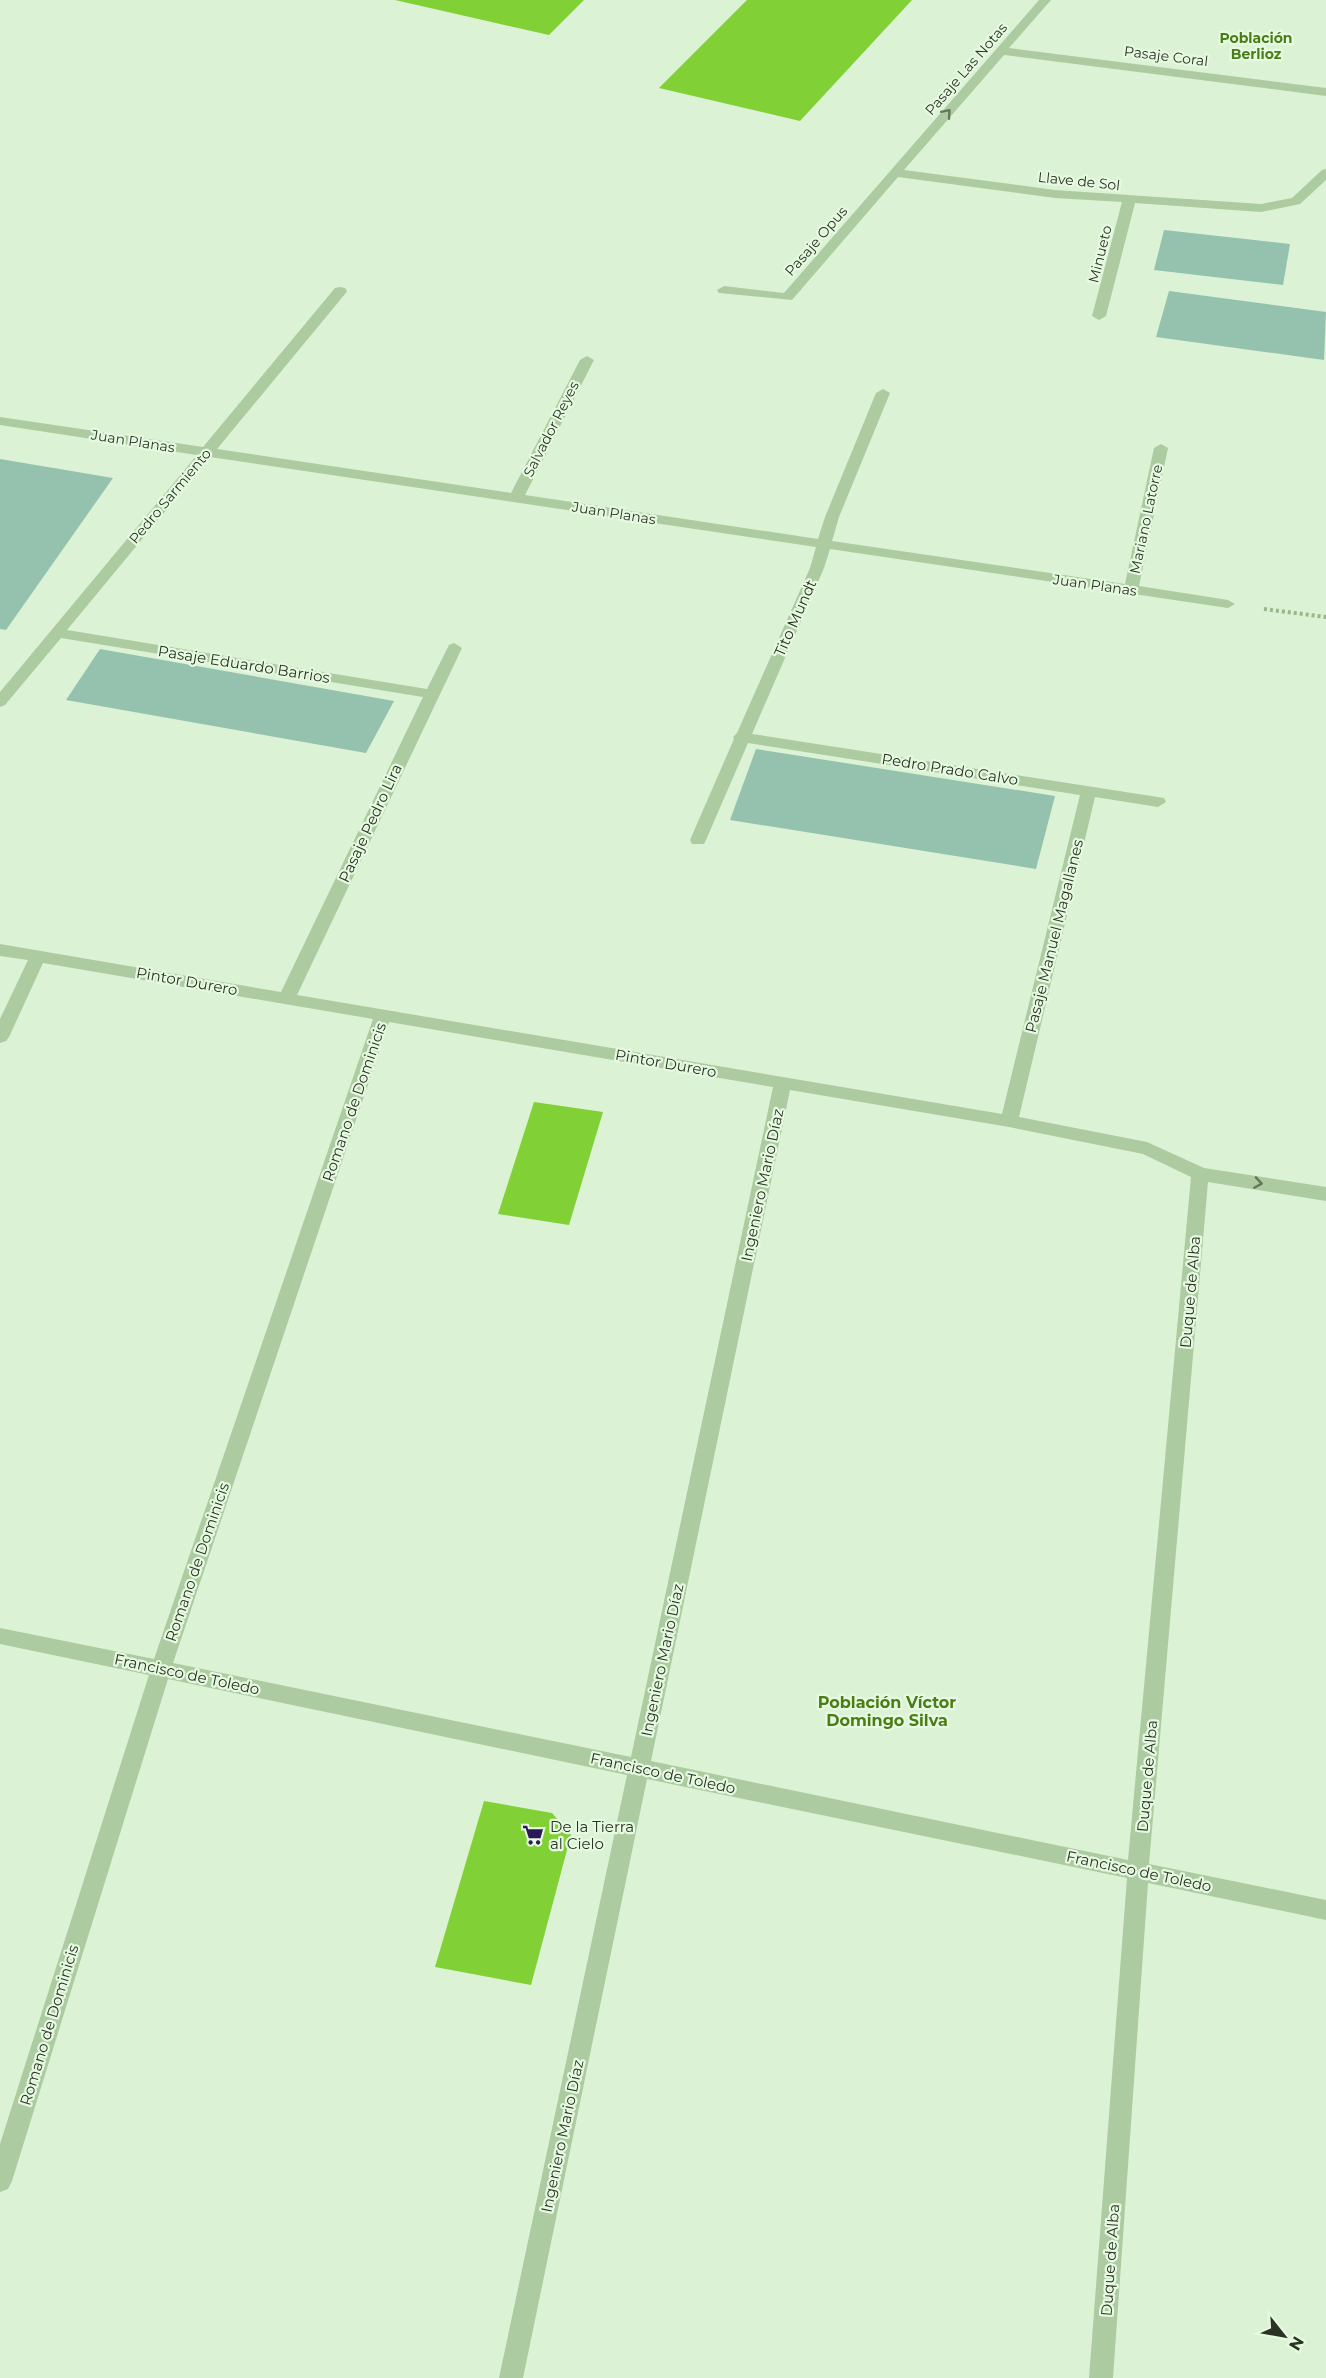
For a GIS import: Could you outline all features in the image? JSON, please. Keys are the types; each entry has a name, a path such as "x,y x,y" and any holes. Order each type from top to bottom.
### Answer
{"street":[{"name":"Pasaje Las Notas","path":"909,158 1045,0"},
{"name":"Pasaje Coral","path":"1001,51 1326,92"},
{"name":"Pasaje Opus","path":"724,290 787,297 909,158"},
{"name":"Llave de Sol","path":"896,173 1055,194 1129,201 1261,208 1296,201 1326,173"},
{"name":"Minueto","path":"1099,316 1129,201"},
{"name":"Pedro Sarmiento","path":"0,702 340,291"},
{"name":"Salvador Reyes","path":"516,498 587,360"},
{"name":"Tito Mundt","path":"698,840 741,737 817,568 832,516 883,393"},
{"name":"Juan Planas","path":"0,421 1228,604"},
{"name":"Mariano Latorre","path":"1131,591 1161,448"},
{"name":"Pasaje Eduardo Barrios","path":"57,633 431,694"},
{"name":"Pasaje Pedro Lira","path":"287,998 454,648"},
{"name":"Pedro Prado Calvo","path":"741,737 1158,802"},
{"name":"Pasaje Manuel Magallanes","path":"1009,1121 1089,791"},
{"name":"Pintor Durero","path":"0,950 1009,1121 1147,1148 1200,1174 1326,1194"},
{"path":"0,1037 38,956"},
{"name":"Romano de Dominicis","path":"0,2181 161,1669 383,1016"},
{"name":"Ingeniero Mario Díaz","path":"511,2378 783,1083"},
{"name":"Duque de Alba","path":"1101,2378 1138,1871 1200,1174"},
{"name":"Francisco de Toledo","path":"0,1636 1326,1910"}],"path":[{"path":"1228,604 1326,617"}],"green space":[{"path":"1164,230 1290,244 1283,285 1154,270"},
{"path":"1169,291 1326,312 1324,360 1156,337"},
{"path":"0,459 113,478 6,630 0,629"},
{"path":"100,649 394,701 366,753 66,700"},
{"path":"756,749 1055,796 1036,869 730,820"}],"building":[{"path":"395,0 584,0 549,35"},
{"path":"747,0 912,0 800,121 659,88"},
{"path":"534,1102 603,1112 569,1225 498,1214"},
{"path":"484,1801 552,1813 571,1835 531,1985 435,1967"}],"place":[{"name":"De la Tierra al Cielo","path":"533,1835"}],"district":[{"name":"Población Berlioz","path":"1256,46"},
{"name":"Población Víctor Domingo Silva","path":"887,1711"}]}
